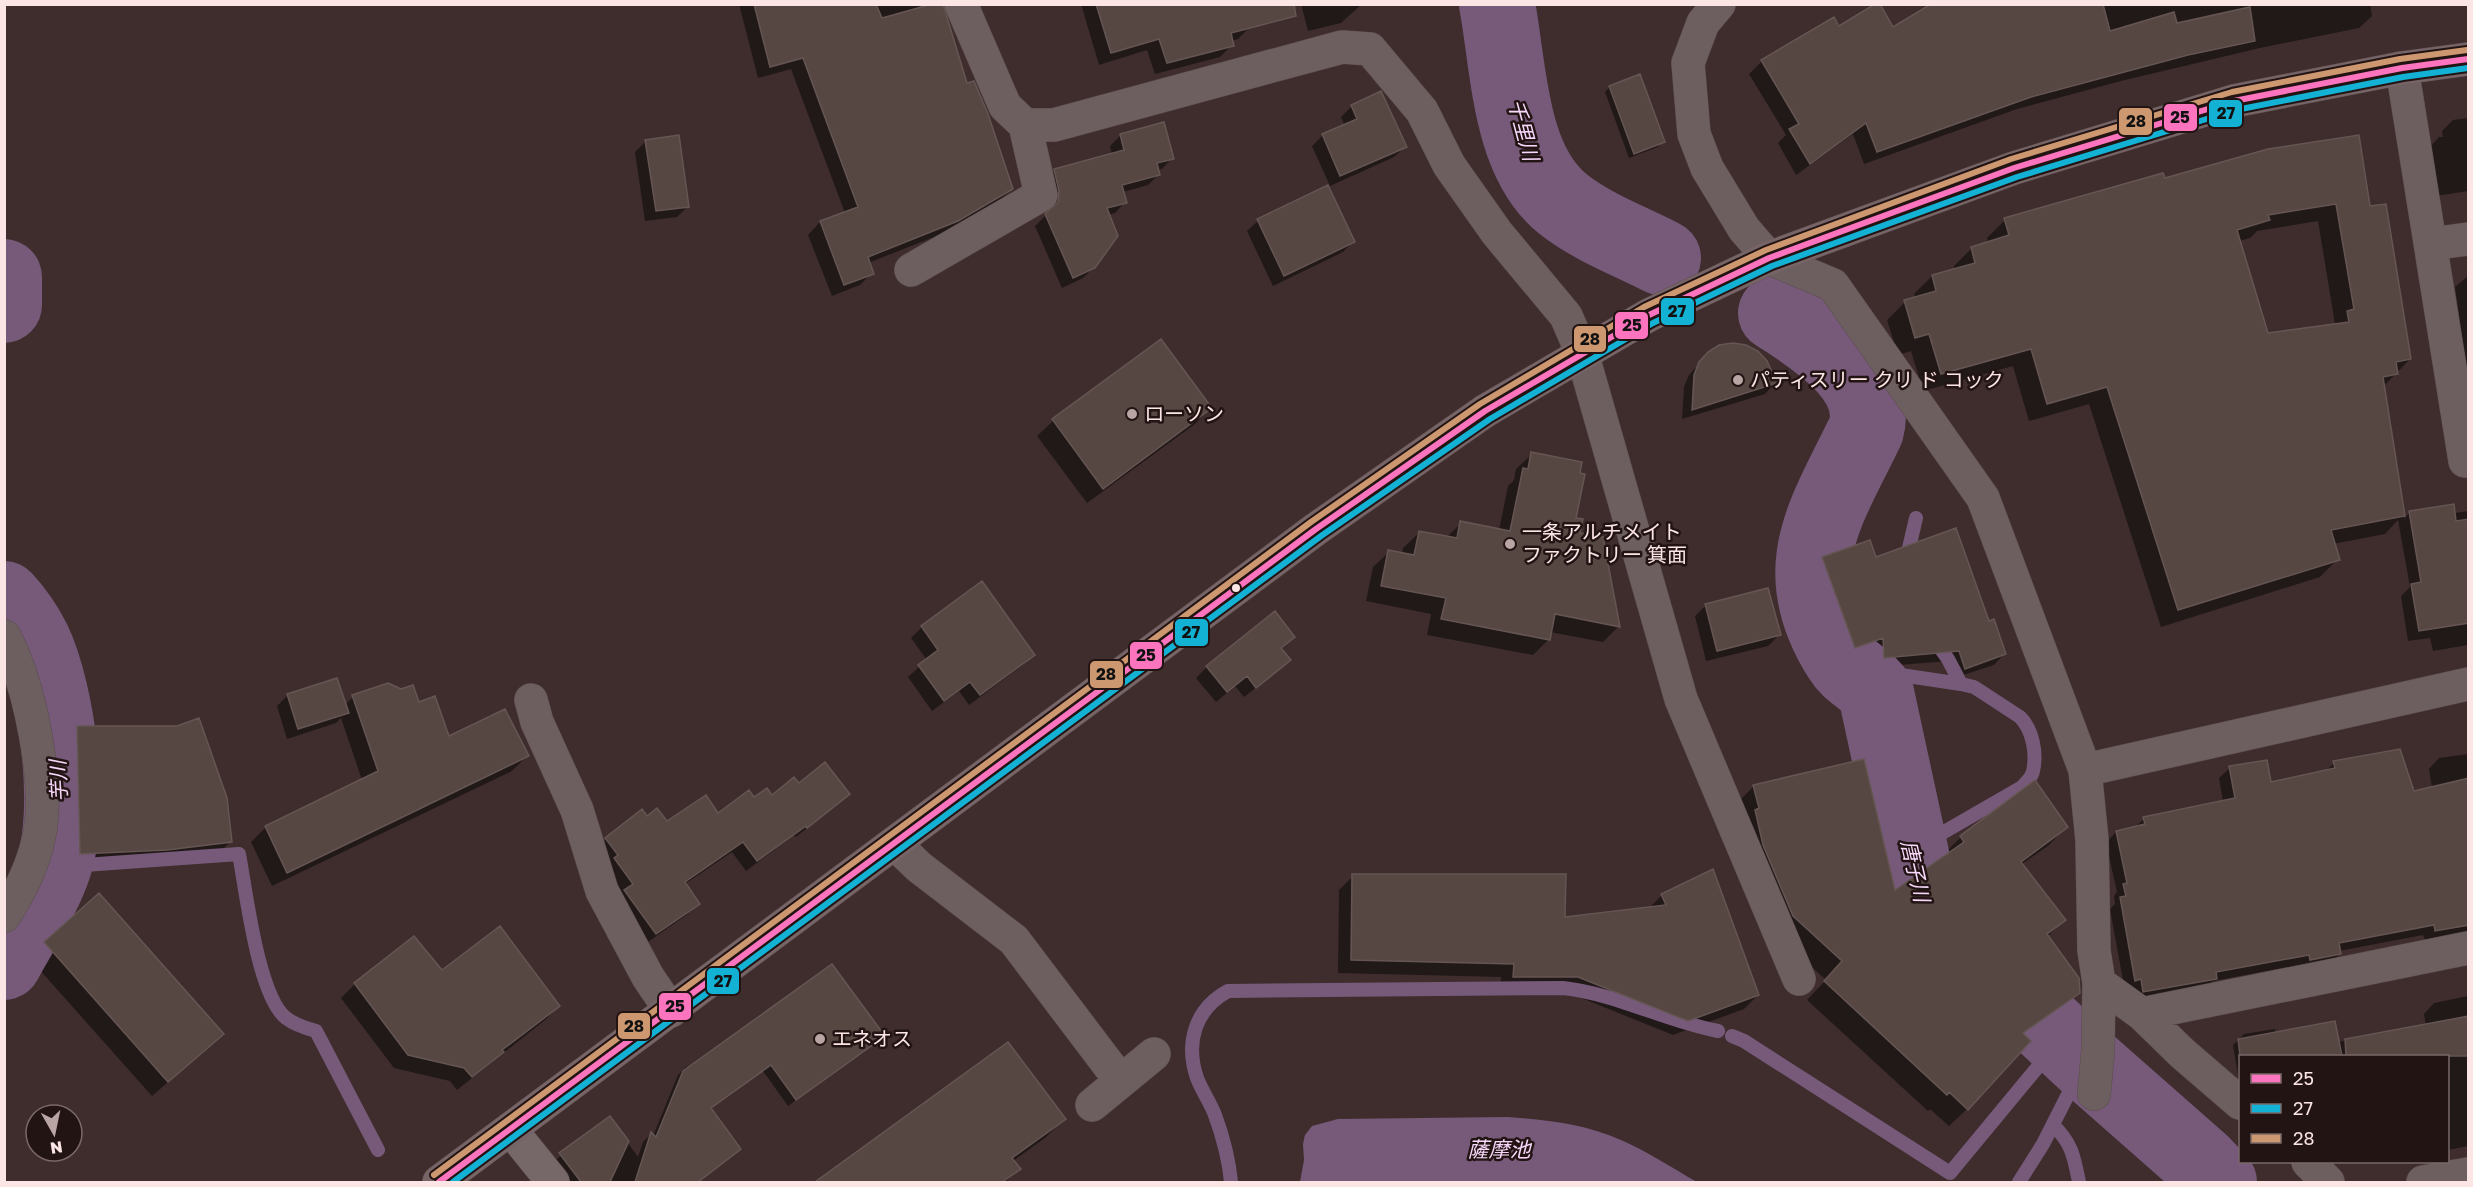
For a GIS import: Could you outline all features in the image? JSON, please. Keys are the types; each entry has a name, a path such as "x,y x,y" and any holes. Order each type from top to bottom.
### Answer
{"main road":[{"path":"440,1182 1316,529 1485,411 1649,315 1770,258 2014,168 2234,101 2402,68 2469,59"}],"street":[{"path":"911,270 1041,195 1025,125 1005,106 961,4"},
{"path":"1719,4 1703,23 1688,63 1694,134 1707,168 1738,219 1770,258 1833,285 1983,498 2085,770 2092,850 2094,951 2099,983 2098,1051 2094,1094"},
{"path":"1025,125 1054,125 1342,47 1370,49 1422,111 1449,165 1497,233 1566,316 1582,353 1680,699 1799,979"},
{"path":"2402,68 2465,461 2469,460"},
{"path":"2431,244 2469,239"},
{"path":"4,636 22,674 37,752 43,810 32,863 4,916"},
{"path":"2085,770 2469,684"},
{"path":"531,700 537,722 578,810 602,891 648,977 671,1011"},
{"path":"895,844 919,867 1014,940 1120,1080"},
{"path":"2142,1014 2469,948"},
{"path":"2099,983 2142,1014 2182,1053 2239,1101"},
{"path":"1092,1105 1154,1054"},
{"path":"511,1130 553,1182"},
{"path":"2310,1163 2328,1182"},
{"path":"2423,1182 2469,1174"}],"water":[{"name":"薩摩池","path":"1508,1117 1594,1130 1640,1149 1697,1182 1300,1182 1304,1160 1303,1144 1305,1135 1312,1126 1338,1119"}],"building":[{"path":"754,4 876,4 882,18 932,4 943,4 967,83 974,81 988,114 1013,189 958,221 868,257 874,274 844,285 820,221 858,207 803,58 770,67"},
{"path":"1096,4 1294,4 1296,16 1231,33 1234,46 1167,63 1159,39 1111,53"},
{"path":"1875,4 1880,4 1893,27 1931,4 2103,4 2110,31 2174,12 2177,23 2250,7 2255,41 2188,55 2031,97 1877,152 1866,123 1810,164 1789,129 1799,124 1761,60 1834,17 1839,26"},
{"path":"1640,74 1665,142 1634,154 1609,86"},
{"path":"1381,91 1407,147 1340,176 1322,134 1357,119 1351,105"},
{"path":"1164,122 1174,159 1157,163 1160,175 1122,185 1127,203 1107,208 1118,236 1095,268 1073,278 1045,214 1058,202 1059,191 1054,169 1124,150 1120,134"},
{"path":"679,135 689,207 656,211 645,140"},
{"path":"2359,135 2370,206 2386,204 2411,359 2396,362 2398,374 2383,377 2405,516 2331,530 2340,560 2178,610 2107,387 2047,404 2031,349 1941,374 1929,334 1915,338 1904,300 1936,291 1932,275 1975,263 1971,247 2009,235 2004,218 2163,173 2165,178 2268,149","holes":["2336,204 2354,309 2347,311 2349,322 2268,333 2237,230 2270,220 2268,215"]},
{"path":"1328,185 1355,242 1284,276 1257,219"},
{"name":"ローソン","path":"1161,339 1212,408 1103,489 1052,419"},
{"name":"パティスリー クリ ド コック","path":"1733,343 1746,345 1758,351 1767,361 1777,383 1692,410 1694,375 1699,362 1719,345"},
{"name":"一条アルチメイト ファクトリー 箕面","path":"1531,452 1582,462 1580,473 1585,474 1576,518 1583,519 1580,533 1603,537 1620,627 1555,614 1550,640 1441,619 1446,598 1381,586 1388,550 1414,555 1419,531 1457,538 1460,521 1510,531 1523,468 1528,469"},
{"path":"2454,504 2456,521 2469,519 2469,623 2419,631 2411,584 2421,582 2409,511"},
{"path":"1956,528 1989,621 1994,619 2006,654 1965,669 1959,651 1884,658 1883,638 1855,648 1822,557 1870,540 1876,557"},
{"path":"982,581 1035,655 980,695 970,682 944,701 918,665 938,650 921,626"},
{"path":"1768,588 1781,635 1717,651 1705,604"},
{"path":"1275,611 1295,637 1281,648 1291,660 1256,688 1247,676 1227,692 1206,666"},
{"path":"337,678 349,713 298,729 287,694"},
{"path":"388,683 401,689 413,685 419,702 435,696 449,736 505,709 529,756 287,873 265,826 378,771 352,695"},
{"path":"199,718 227,798 232,842 167,850 80,854 77,726 177,726"},
{"path":"2400,749 2414,791 2469,778 2469,925 2435,931 2434,925 2339,943 2341,954 2310,960 2309,955 2216,972 2217,979 2143,992 2141,979 2135,981 2120,897 2126,896 2123,884 2127,883 2116,831 2145,824 2143,817 2235,798 2229,766 2267,760 2271,782 2335,768 2333,761"},
{"path":"1864,759 1895,890 1964,842 1960,836 2035,780 2068,827 2021,862 2066,920 2047,934 2079,978 2080,993 2023,1033 2031,1041 1968,1110 1949,1092 1947,1095 1824,981 1842,961 1793,916 1763,845 1755,810 1759,808 1753,785"},
{"path":"825,762 850,794 807,828 806,826 757,861 743,842 685,882 700,904 656,934 624,890 633,884 614,858 618,855 605,838 642,809 647,816 657,808 667,821 706,795 718,813 749,790 754,797 767,788 772,795 794,777 799,783"},
{"path":"1713,869 1759,995 1688,1021 1578,977 1513,977 1514,964 1351,960 1352,874 1566,874 1565,917 1666,905 1661,894"},
{"path":"99,893 224,1034 168,1082 44,942"},
{"path":"500,926 560,1006 502,1050 504,1052 472,1077 464,1068 408,1055 354,983 414,936 442,970"},
{"path":"832,964 885,1036 796,1100 771,1065 711,1108 741,1149 698,1182 635,1182 651,1132 656,1137 683,1071"},
{"path":"2469,1016 2469,1056 2346,1055 2345,1039"},
{"path":"2335,1021 2342,1055 2240,1055 2238,1039"},
{"path":"1008,1042 1066,1119 1012,1158 1021,1169 1002,1182 815,1182"},
{"path":"610,1116 629,1141 610,1182 581,1182 559,1153"}],"waterway":[{"name":"千里川","path":"1497,4 1514,112 1532,164 1545,186 1563,204 1586,220 1663,258"},
{"name":"芋川","path":"4,277 4,305"},
{"name":"唐子川","path":"1776,313 1808,334 1840,361 1863,393 1868,411 1866,430 1825,515 1817,541 1813,568 1815,596 1824,626 1841,658 1876,693 1923,910 2219,1182"},
{"path":"1906,561 1916,518"},
{"name":"芋川","path":"4,599 27,630 42,664 55,720 62,783 62,813 54,865 38,902 4,962"},
{"path":"1932,637 1948,659 1961,684"},
{"path":"1847,667 1974,687 2020,717 2031,735 2034,750 2033,771 2022,787 1911,851"},
{"path":"54,865 70,866 239,854 255,942 268,988 276,1006 286,1018 316,1031 378,1150"},
{"path":"1231,1182 1221,1132 1197,1078 1192,1052 1196,1028 1201,1017 1217,998 1228,991 1563,988 1603,996 1698,1027 1718,1031"},
{"path":"1732,1036 1744,1041 1950,1173 2061,1039"},
{"path":"2019,1182 2043,1144 2085,1061"},
{"path":"2053,1125 2071,1151 2079,1182"}],"transit line":[{"name":"28","path":"434,1175 1311,522 1480,404 1644,307 1766,250 2011,159 2232,92 2400,59 2467,50"},
{"name":"25","path":"439,1182 1316,529 1485,411 1649,315 1769,258 2014,168 2234,101 2402,68 2468,59"},
{"name":"27","path":"453,1182 1321,536 1490,419 1653,323 1772,266 2017,177 2236,110 2403,77 2468,68"}],"place":[{"name":"パティスリー クリ ド コック","path":"1738,380"},
{"name":"ローソン","path":"1132,414"},
{"name":"一条アルチメイト ファクトリー 箕面","path":"1510,544"},
{"name":"エネオス","path":"820,1039"}]}
